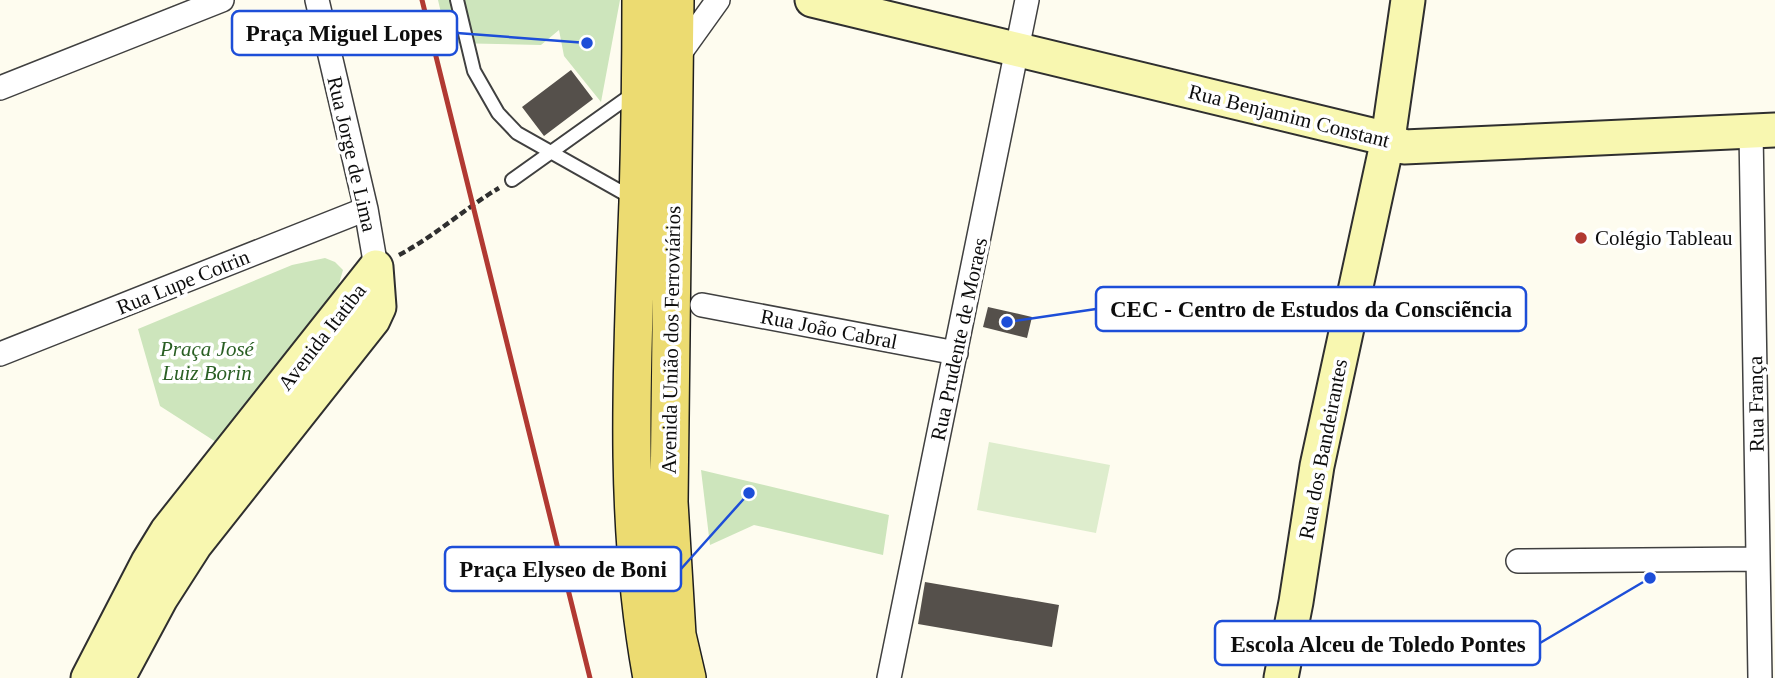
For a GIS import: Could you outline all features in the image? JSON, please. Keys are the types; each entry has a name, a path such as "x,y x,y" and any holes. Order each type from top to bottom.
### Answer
{"main road":[{"name":"Avenida União dos Ferroviários","path":"641,0 638,201 632,328 634,531 643,631 652,678"},
{"name":"Avenida União dos Ferroviários","path":"675,0 669,502 677,635 687,678"}],"street":[{"path":"0,88 222,0"},
{"name":"Rua Jorge de Lima","path":"317,0 366,209 376,267"},
{"path":"641,88 675,60 718,0"},
{"name":"Rua Benjamim Constant","path":"812,0 1388,139 1404,147 1763,131"},
{"name":"Rua Prudente de Moraes","path":"890,678 1027,0"},
{"name":"Rua dos Bandeirantes","path":"1280,678 1296,602 1317,466 1388,139 1408,0"},
{"name":"Rua França","path":"1760,678 1758,559 1763,131"},
{"name":"Rua Lupe Cotrin","path":"0,354 366,209"},
{"name":"Avenida Itatiba","path":"88,678 161,569 195,545 373,320 379,307 376,267"},
{"name":"Rua João Cabral","path":"702,305 956,353"},
{"path":"1518,561 1758,559"},
{"name":"Avenida Itatiba","path":"118,678 161,569"}],"lane":[{"path":"457,0 474,71 498,113 517,133 638,201"},
{"path":"512,180 641,88"}],"path":[{"path":"376,267 415,247 473,204 512,180"}],"green space":[{"path":"438,0 620,0 601,102 564,56 559,30 541,45 448,43"},
{"name":"Praça José Luiz Borin","path":"325,258 335,262 343,270 336,294 216,442 160,406 138,329 292,265"},
{"path":"989,442 1110,465 1096,533 977,510"},
{"path":"701,470 889,515 883,555 754,525 710,545"}],"building":[{"path":"571,70 593,99 544,136 522,107"},
{"path":"988,307 1032,317 1027,338 983,327"},
{"path":"925,582 1059,605 1052,647 918,624"}],"railway":[{"path":"422,0 590,678"}],"place":[{"name":"Praça Miguel Lopes","path":"587,43"},
{"name":"Colégio Tableau","path":"1581,238"},
{"name":"CEC - Centro de Estudos da Consciẽncia","path":"1007,322"},
{"name":"Praça Elyseo de Boni","path":"749,493"},
{"name":"Escola Alceu de Toledo Pontes","path":"1650,578"}]}
